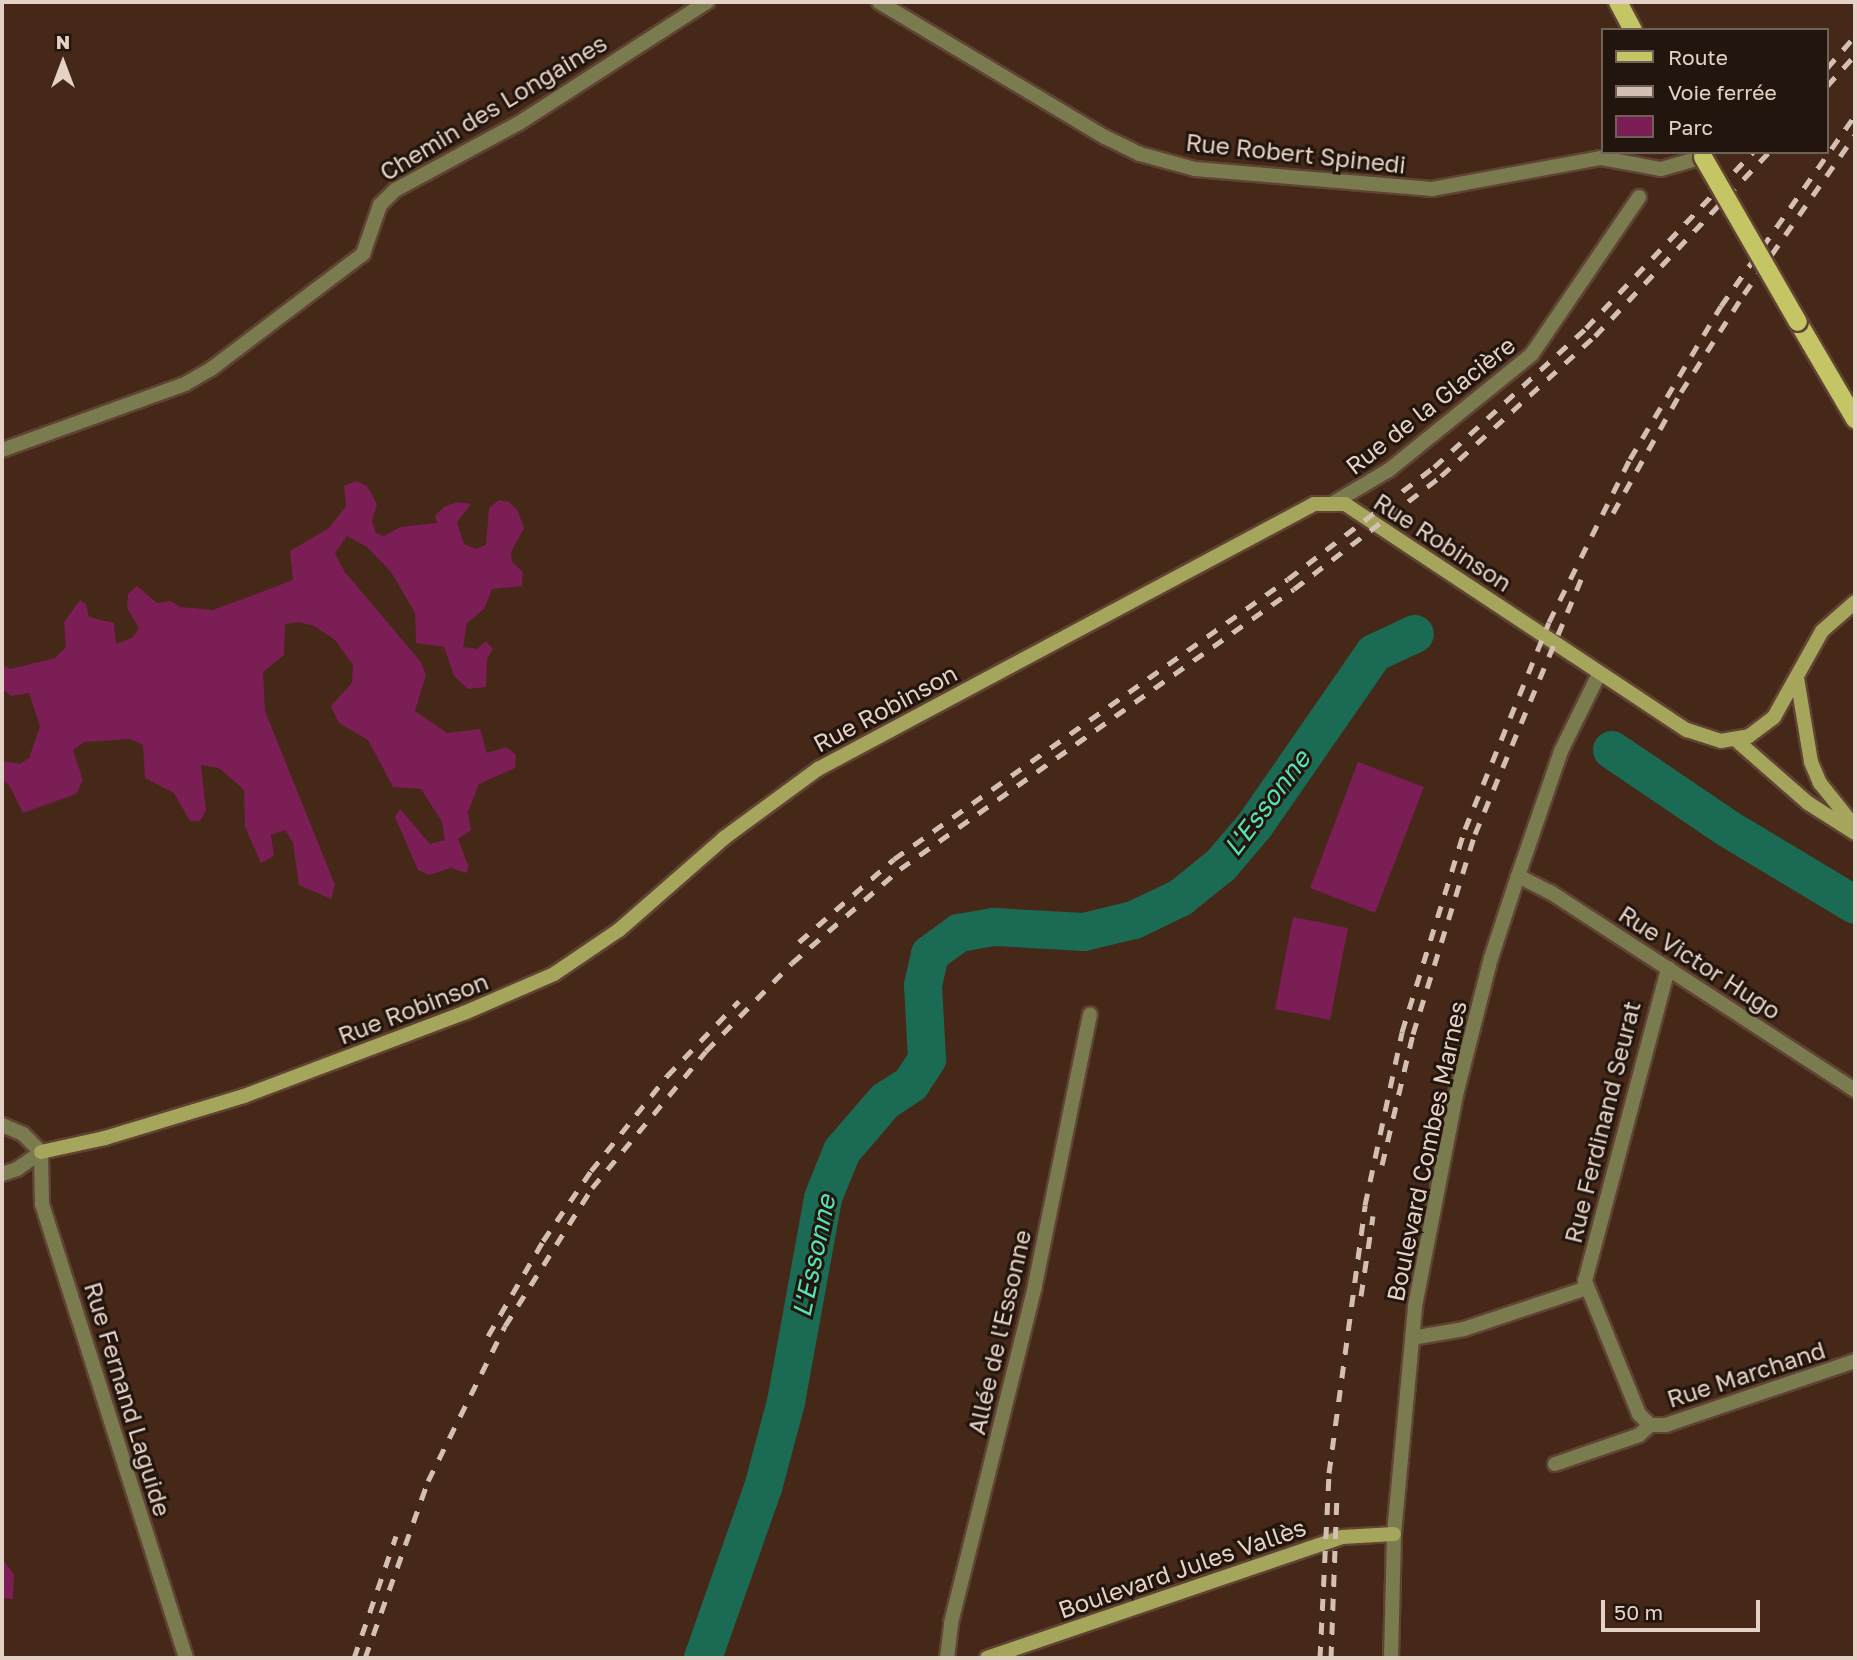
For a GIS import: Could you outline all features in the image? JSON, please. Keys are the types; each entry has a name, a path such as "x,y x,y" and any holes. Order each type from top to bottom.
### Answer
{"main road":[{"path":"1618,2 1632,28"},
{"path":"1701,154 1855,419"}],"street":[{"name":"Chemin des Longaines","path":"2,450 185,384 211,369 363,254 380,205 395,190 519,123 707,2"},
{"name":"Rue Robert Spinedi","path":"879,2 1045,104 1132,150 1176,165 1432,189 1601,158 1655,169 1685,165 1701,154"},
{"name":"Rue de la Glacière","path":"1335,502 1389,470 1532,354 1639,197"},
{"name":"Rue Robinson","path":"41,1152 105,1138 244,1096 464,1013 554,974 619,930 724,838 818,769 1092,626 1304,508 1335,502 1345,504 1687,730 1721,741 1736,740"},
{"path":"1855,602 1822,631 1774,717 1736,740 1808,803 1855,833"},
{"name":"Boulevard Combes Marnes","path":"1391,1658 1394,1534 1412,1338 1456,1095 1491,958 1518,876 1561,751 1599,674"},
{"path":"1797,678 1811,762 1820,783 1855,827"},
{"name":"Rue Victor Hugo","path":"1518,876 1668,968 1855,1090"},
{"name":"Rue Ferdinand Seurat","path":"1587,1288 1585,1281 1668,968"},
{"name":"Allée de l'Essonne","path":"947,1658 951,1623 1035,1285 1090,1015"},
{"path":"2,1125 23,1134 41,1152 17,1169 2,1174"},
{"name":"Rue Fernand Laguide","path":"41,1152 42,1204 186,1658"},
{"path":"1412,1338 1464,1329 1587,1288 1639,1414 1650,1425"},
{"name":"Rue Marchand","path":"1555,1464 1640,1435 1650,1425 1666,1425 1855,1361"},
{"name":"Boulevard Jules Vallès","path":"987,1658 1342,1537 1394,1534"}],"green space":[{"path":"356,481 367,486 377,504 372,521 376,533 384,536 400,527 437,523 435,516 444,507 457,502 471,504 457,522 464,544 476,549 486,545 489,508 499,500 509,502 518,511 524,528 511,552 512,562 523,572 522,586 492,589 484,609 467,623 463,647 477,649 486,641 493,649 487,659 486,687 468,689 454,676 444,647 416,643 415,613 391,572 367,547 347,536 335,553 344,571 421,662 426,675 415,711 447,733 480,729 487,753 507,747 516,755 515,768 479,784 468,812 471,830 458,839 468,865 467,873 451,868 429,875 418,870 395,817 400,809 430,844 445,840 442,822 421,789 393,787 368,740 339,723 331,706 352,683 353,665 335,640 314,626 299,622 285,624 284,655 263,672 265,711 335,885 331,899 299,885 293,843 285,830 271,835 274,856 261,863 245,827 244,790 219,768 201,765 206,810 200,821 190,821 174,793 145,778 143,745 130,739 84,742 73,750 83,780 76,794 23,813 9,785 2,780 2,761 20,764 29,758 40,726 29,693 11,696 2,689 2,665 10,669 55,658 66,647 64,622 80,600 86,604 89,617 114,623 116,644 132,638 139,628 127,608 128,594 137,586 157,603 171,601 180,607 213,610 293,580 290,551 329,528 346,506 344,486"},
{"path":"1358,762 1424,787 1375,913 1310,888"},
{"path":"1293,917 1348,928 1330,1020 1275,1009"},
{"path":"2,1558 14,1575 13,1599 2,1598"}],"waterway":[{"name":"L'Essonne","path":"703,1658 763,1488 786,1402 823,1198 842,1151 885,1101 911,1084 927,1059 923,985 930,954 959,933 994,927 1084,932 1134,920 1180,898 1221,865 1255,825 1374,653 1415,634"},
{"name":"L'Essonne","path":"1612,750 1727,828 1855,905"}],"railway":[{"path":"1829,66 1855,36"},
{"path":"1829,84 1855,55"},
{"path":"1829,152 1855,115"},
{"path":"1613,513 1681,392 1744,294 1855,135"},
{"path":"799,942 894,859 1288,579 1434,467 1586,328 1751,154"},
{"path":"365,1658 428,1481 505,1326 592,1188 706,1051 792,963 900,869 1294,589 1441,476 1595,336 1767,154"},
{"path":"1320,1658 1329,1473 1365,1205 1402,1032 1465,829 1549,622 1630,459 1721,306 1828,154"},
{"path":"1382,1165 1413,1034 1475,834 1581,579"},
{"path":"488,1336 543,1241 591,1171 667,1076 739,1001"},
{"path":"1361,1296 1373,1216"},
{"path":"1331,1658 1337,1494"},
{"path":"354,1658 396,1536"}]}
